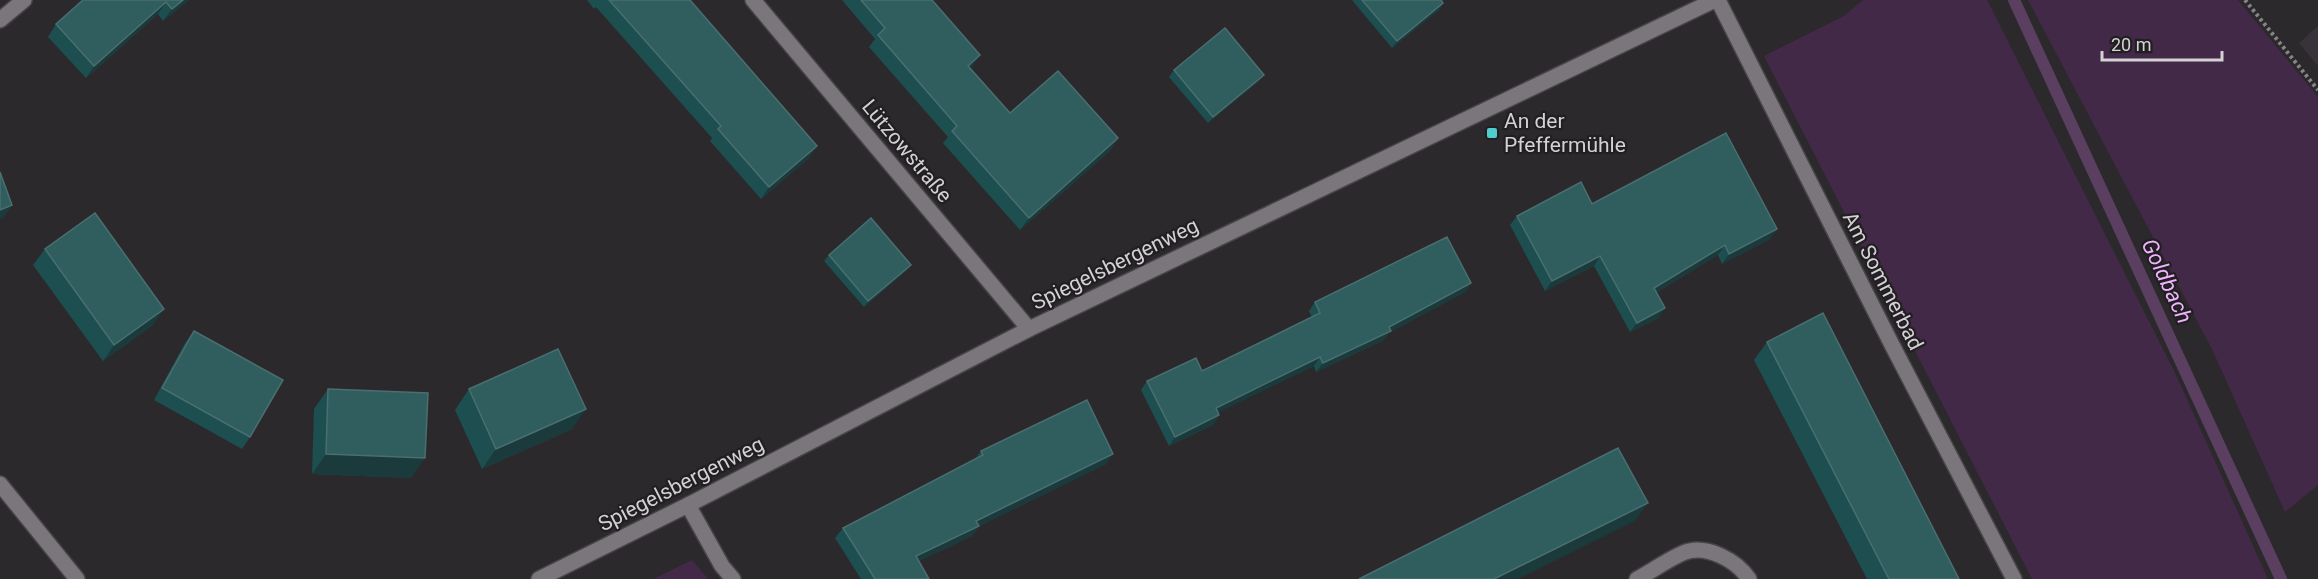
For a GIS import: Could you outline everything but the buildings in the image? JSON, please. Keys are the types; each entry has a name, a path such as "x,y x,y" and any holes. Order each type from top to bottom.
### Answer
{"street":[{"path":"0,20 24,0"},
{"name":"Lützowstraße","path":"753,0 1029,329"},
{"name":"Spiegelsbergenweg","path":"539,579 1029,329 1717,0"},
{"name":"Am Sommerbad","path":"1717,0 1886,334 2014,579"},
{"path":"0,484 77,579"},
{"path":"688,505 722,566 732,579"},
{"path":"1637,579 1685,552 1708,552 1733,560 1749,579"}],"path":[{"path":"2245,0 2318,90"}],"shaded area":[{"path":"1863,0 1987,0 2176,375 2268,579 2032,579 1764,56 1844,16"},
{"path":"2028,0 2238,0 2318,97 2318,485 2285,512 2212,349"},
{"path":"2318,26 2318,66 2299,43"},
{"path":"692,560 708,579 654,579"}],"waterway":[{"name":"Goldbach","path":"2014,0 2281,579"}],"place":[{"name":"An der Pfeffermühle","path":"1492,133"}]}
